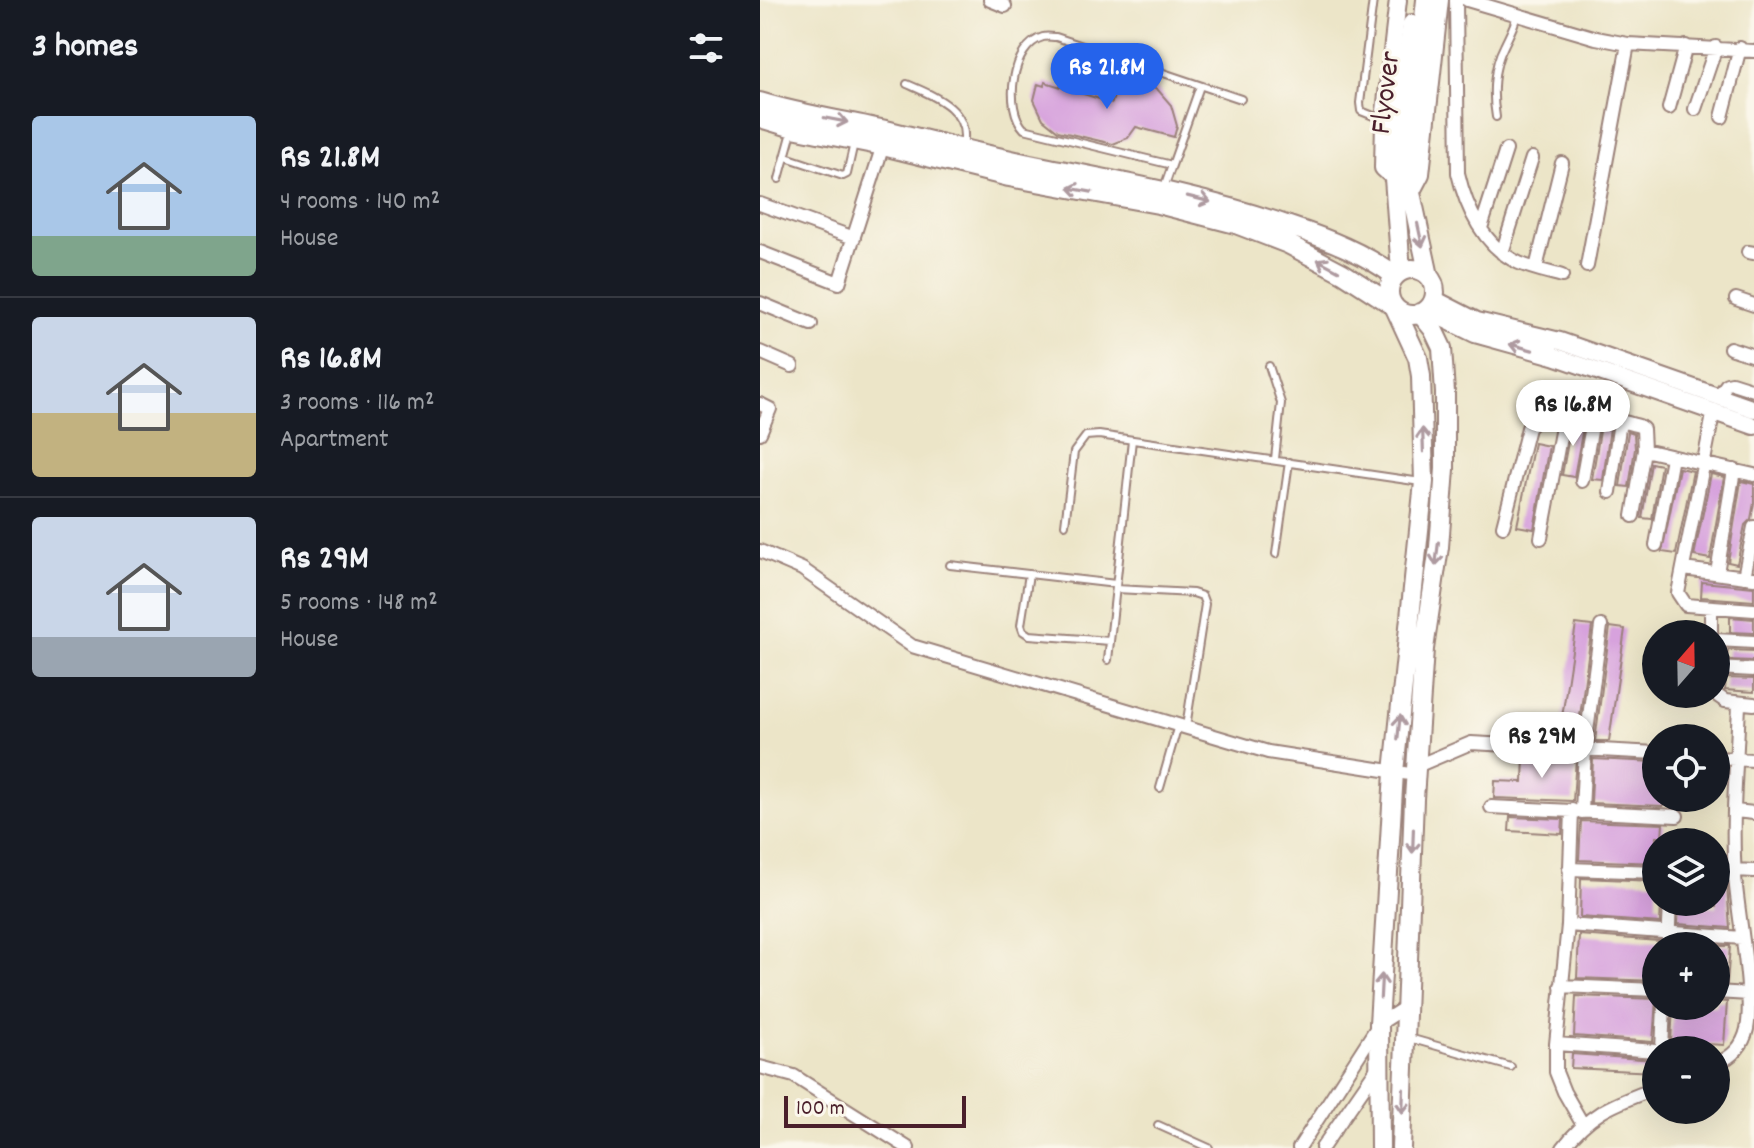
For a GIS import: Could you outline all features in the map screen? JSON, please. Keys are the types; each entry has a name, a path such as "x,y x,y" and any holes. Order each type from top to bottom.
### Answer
{"main road":[{"name":"Flyover","path":"1416,0 1402,154 1429,276"},
{"name":"Flyover","path":"1398,273 1394,178 1402,154 1426,0"},
{"path":"760,102 795,121 855,141 885,138"},
{"path":"760,118 795,121 885,138 960,157 1009,177 1239,209 1319,236 1398,273"},
{"path":"1161,197 1265,234 1343,273 1406,314 1427,307"},
{"path":"1380,1148 1379,1024 1394,772 1424,482 1419,367 1389,287 1398,273 1411,269 1421,270 1429,276 1435,291 1427,307 1442,348 1445,408 1442,500 1424,649 1416,770 1408,980 1404,1008 1401,1148"}],"street":[{"path":"990,0 1005,6"},
{"path":"1394,178 1383,168 1384,120 1398,0"},
{"path":"1411,193 1421,174 1440,0"},
{"path":"1456,0 1458,173 1463,196 1481,228 1502,253 1518,263 1562,276"},
{"path":"1467,0 1596,38 1628,44 1747,50 1722,117"},
{"path":"1587,266 1628,44"},
{"path":"1669,108 1686,46"},
{"path":"1695,109 1716,47"},
{"path":"760,252 839,283 885,138"},
{"path":"1481,228 1506,150"},
{"path":"1502,253 1532,158"},
{"path":"1536,268 1562,163"},
{"path":"760,204 854,238"},
{"path":"1736,299 1754,305"},
{"path":"760,303 811,324"},
{"path":"1427,307 1560,341 1717,403 1754,426"},
{"path":"1730,348 1754,356"},
{"path":"760,352 792,366"},
{"path":"1754,390 1727,384 1717,403 1678,593 1686,605 1754,610"},
{"path":"1717,403 1754,409"},
{"path":"760,404 770,409 760,433"},
{"path":"1541,538 1565,411"},
{"path":"1503,526 1528,428 1539,416 1565,411 1594,415 1643,429 1644,450 1633,516"},
{"path":"1582,481 1594,415"},
{"path":"1610,492 1620,421"},
{"path":"1644,450 1754,475"},
{"path":"1656,545 1672,457"},
{"path":"1717,573 1734,470"},
{"path":"1683,569 1749,578 1754,527"},
{"path":"760,551 802,569 912,646 1268,752 1394,772 1416,770 1471,743 1642,752"},
{"path":"1711,608 1711,620"},
{"path":"1583,1125 1556,1072 1556,1044 1568,925 1569,869 1601,626"},
{"path":"1730,641 1754,642"},
{"path":"1730,669 1754,670"},
{"path":"1730,702 1754,704"},
{"path":"1730,1057 1740,1047 1748,1027 1749,994 1735,872 1739,704"},
{"path":"1730,759 1754,760"},
{"path":"1491,807 1677,816"},
{"path":"1735,811 1754,813"},
{"path":"1569,869 1642,872"},
{"path":"1730,873 1754,871"},
{"path":"1568,925 1669,932 1670,916"},
{"path":"1730,937 1742,938"},
{"path":"1561,986 1642,989"},
{"path":"1730,993 1749,994"},
{"path":"1299,1148 1379,1024 1404,1008"},
{"path":"1556,1044 1642,1050"},
{"path":"1322,1148 1380,1064"},
{"path":"760,1067 794,1076 908,1148"},
{"path":"1563,1148 1602,1109 1642,1093"}],"lane":[{"path":"1373,0 1360,103 1361,111 1384,120"},
{"path":"1496,117 1493,101 1497,62 1513,32 1517,15"},
{"path":"1172,165 1024,129 1013,111 1012,92 1017,67 1027,49 1042,37 1056,37 1241,99"},
{"path":"907,84 939,98 953,109 964,127 960,157"},
{"path":"1161,197 1200,86"},
{"path":"779,179 795,121"},
{"path":"786,157 843,176 848,169 855,141"},
{"path":"1269,366 1281,403 1275,459"},
{"path":"1065,525 1074,452 1086,436 1099,435 1424,482"},
{"path":"1108,660 1132,440"},
{"path":"1276,554 1289,462"},
{"path":"950,565 1202,596 1205,604 1182,726 1160,788"},
{"path":"1029,574 1021,625 1023,631 1029,635 1110,641"},
{"path":"1405,1037 1511,1067"},
{"path":"1158,1125 1209,1148"}],"building":[{"path":"1120,72 1158,90 1171,105 1177,126 1174,137 1136,127 1128,138 1113,144 1058,131 1043,119 1034,100 1038,84 1044,86 1045,82 1112,103"},
{"path":"1572,420 1584,422 1574,477 1562,475"},
{"path":"1601,425 1610,428 1603,480 1592,479"},
{"path":"1628,432 1634,434 1635,449 1629,487 1620,486"},
{"path":"1534,443 1549,446 1534,529 1517,526"},
{"path":"1651,463 1661,465 1652,519 1642,518"},
{"path":"1679,468 1693,471 1676,554 1662,552"},
{"path":"1711,474 1724,477 1710,559 1694,556"},
{"path":"1741,481 1754,484 1754,503 1751,519 1745,525 1737,564 1728,562"},
{"path":"1702,582 1754,587 1754,601 1701,597"},
{"path":"1730,617 1754,619 1754,633 1730,632"},
{"path":"1576,624 1592,626 1577,739 1559,737"},
{"path":"1610,627 1625,629 1609,741 1595,741"},
{"path":"1730,650 1754,651 1754,661 1730,660"},
{"path":"1730,678 1754,679 1754,692 1730,690"},
{"path":"1524,755 1576,758 1573,801 1494,798 1495,781 1523,782"},
{"path":"1593,759 1642,761 1642,805 1591,803"},
{"path":"1510,817 1563,819 1562,834 1509,831"},
{"path":"1581,821 1663,824 1663,828 1642,828 1642,862 1579,860"},
{"path":"1581,878 1642,880 1642,916 1660,916 1660,923 1580,917"},
{"path":"1678,916 1729,916 1730,928 1678,924"},
{"path":"1579,935 1642,940 1642,980 1577,978"},
{"path":"1576,996 1642,998 1642,1020 1655,1020 1653,1036 1642,1036 1642,1041 1574,1036"},
{"path":"1672,1020 1726,1020 1725,1036 1671,1036"},
{"path":"1572,1054 1642,1059 1642,1071 1571,1068"}]}
